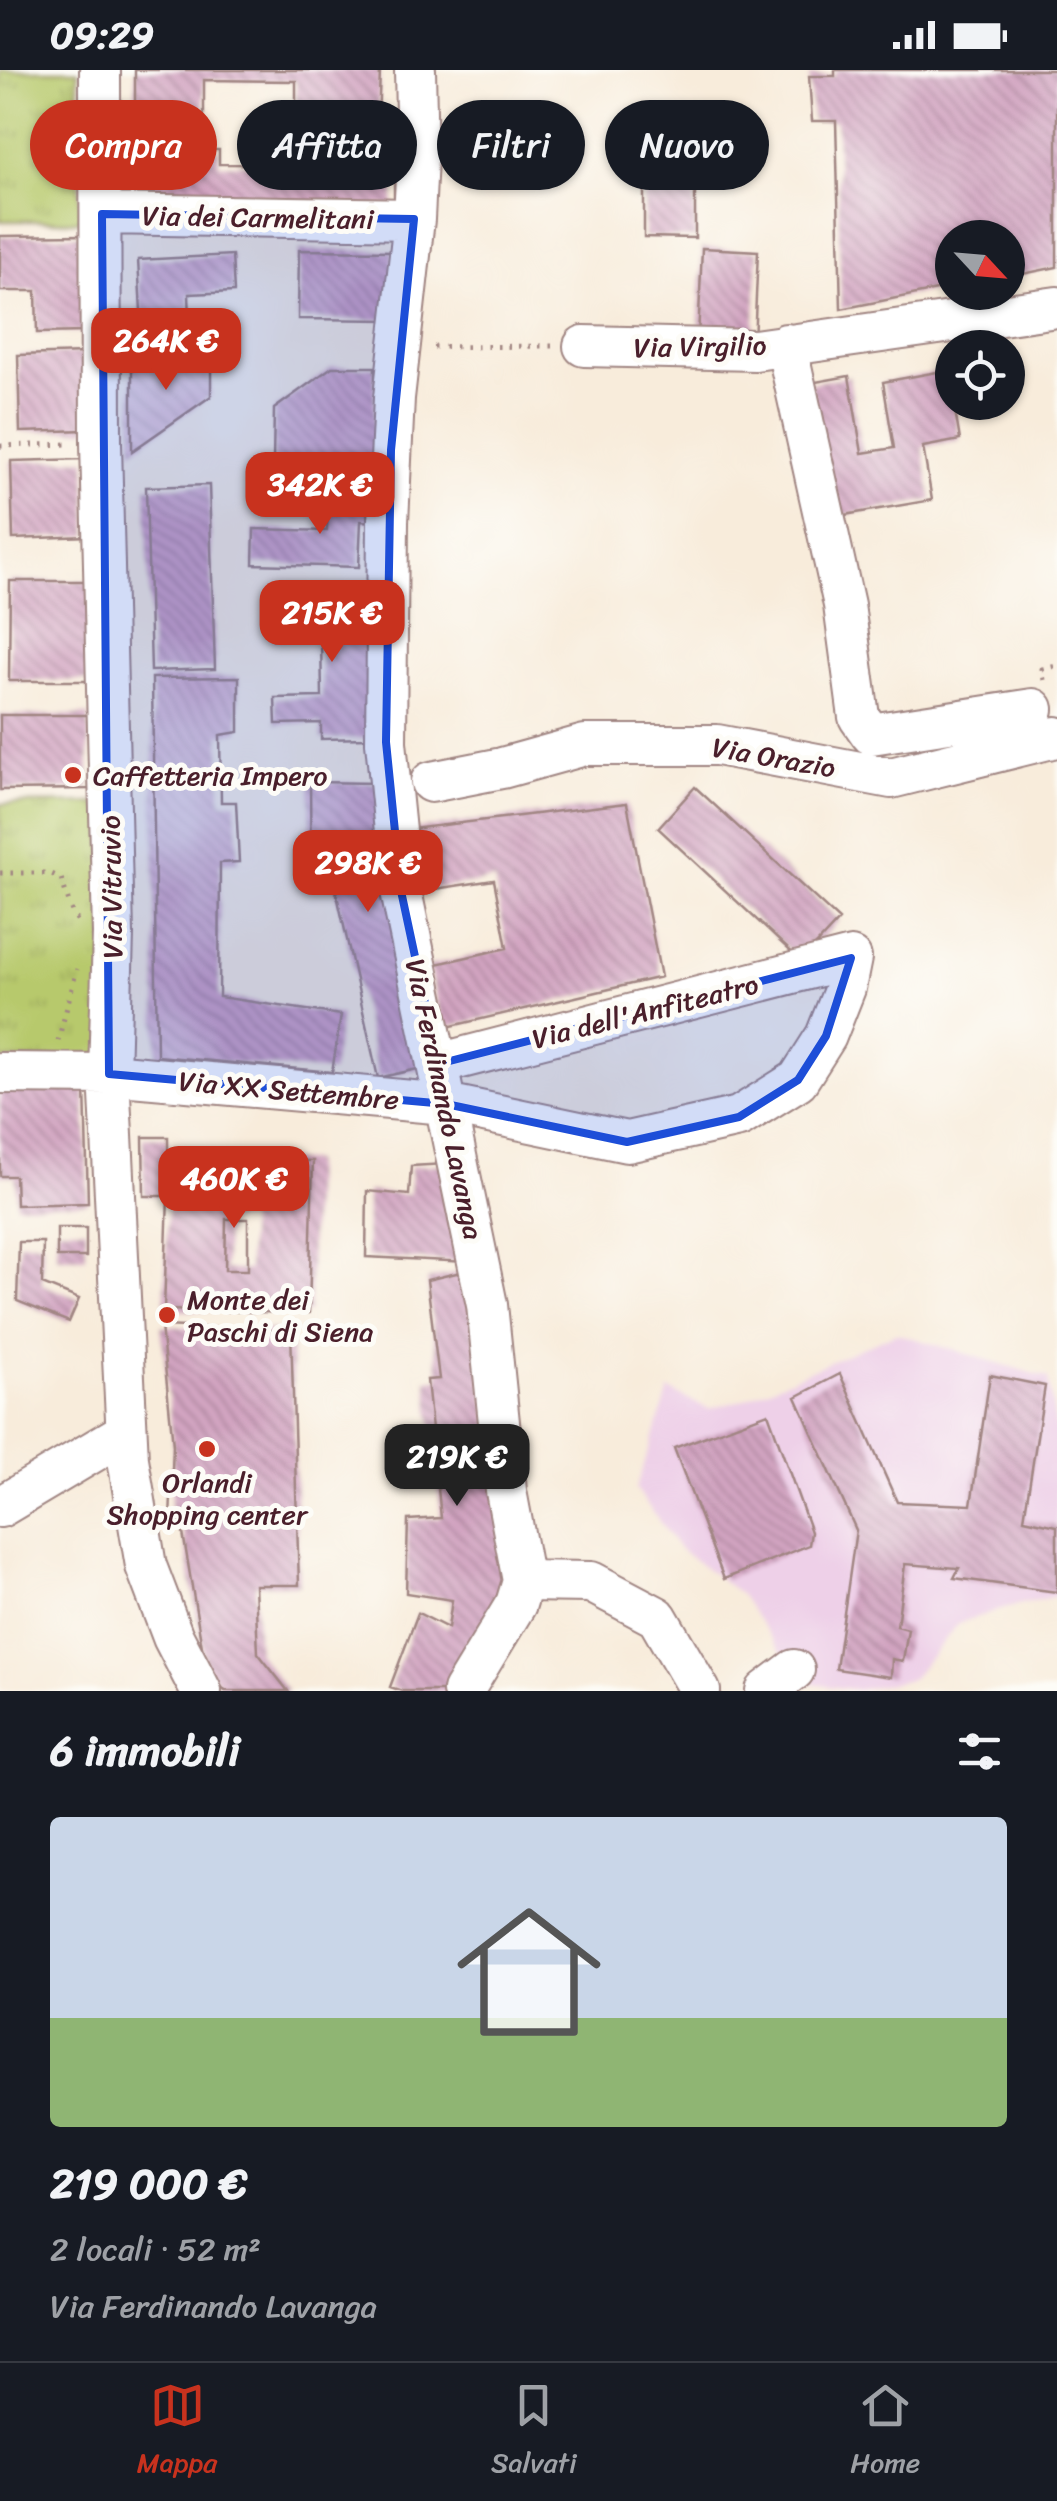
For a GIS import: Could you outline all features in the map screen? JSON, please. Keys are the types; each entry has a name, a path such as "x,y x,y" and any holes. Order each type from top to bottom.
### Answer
{"street":[{"name":"Via Vitruvio","path":"100,70 105,937 126,1432 146,1566 173,1637 201,1691"},
{"name":"Via Ferdinando Lavanga","path":"415,70 414,218 394,398 388,522 386,742 401,891 487,1305 506,1490 523,1581"},
{"name":"Via dei Carmelitani","path":"102,214 414,218"},
{"name":"Via Virgilio","path":"584,346 755,350 1057,307"},
{"path":"786,344 844,605 859,717 891,778"},
{"path":"871,734 1044,707"},
{"name":"Via Orazio","path":"431,782 584,746 717,744 891,778 1044,707"},
{"name":"Via dell'Anfiteatro","path":"438,1064 851,958"},
{"name":"Via XX Settembre","path":"0,1072 109,1074 446,1104 627,1142 739,1117 798,1080 826,1036 845,988 851,958"},
{"path":"0,1507 126,1432"},
{"path":"463,1691 516,1604 523,1581 590,1582 656,1617 700,1691"}],"path":[{"path":"400,347 584,346"},
{"path":"0,446 101,443"},
{"path":"1044,707 1042,668 1057,666"},
{"path":"0,872 62,878 72,912 105,937 80,957 48,1073"}],"highlighted area":[{"path":"102,214 414,219 391,450 386,742 401,891 438,1064 851,958 826,1036 798,1080 739,1117 627,1142 446,1104 109,1074"}],"shaded area":[{"path":"896,1333 1048,1378 1057,1435 1057,1596 959,1623 911,1679 858,1690 803,1683 740,1594 679,1549 636,1489 669,1390 709,1409 742,1400"}],"green space":[{"path":"0,70 78,70 78,100 30,100 30,190 80,190 80,221 0,221"},
{"path":"103,803 107,1060 0,1060 0,804"}],"building":[{"path":"135,70 380,70 379,100 296,100 296,81 204,80 204,100 135,100"},
{"path":"835,70 1057,70 1057,267 1025,274 1025,220 935,220 935,290 841,309 836,121 812,121 809,76 835,76"},
{"path":"217,150 219,164 237,164 237,190 394,190 394,206 135,205 135,190 217,190"},
{"path":"644,190 695,190 695,238 644,237"},
{"path":"85,235 86,332 37,333 36,291 0,291 0,236"},
{"path":"702,248 758,251 754,342 698,339"},
{"path":"299,250 393,251 393,320 298,319"},
{"path":"232,255 234,292 189,294 191,342 143,345 138,260"},
{"path":"85,353 87,430 20,432 18,355"},
{"path":"211,358 211,396 132,451 132,361"},
{"path":"332,367 375,367 374,460 273,461 274,409"},
{"path":"935,372 935,420 957,420 960,440 923,447 932,500 833,517 810,383 849,376 862,453 894,448 883,382"},
{"path":"86,459 88,536 13,539 11,461"},
{"path":"209,485 215,669 151,671 146,487"},
{"path":"328,494 376,496 375,522 361,521 359,567 253,564 254,529 327,531"},
{"path":"10,581 92,581 91,681 9,681"},
{"path":"375,601 370,738 321,739 321,723 276,724 275,698 322,697 321,638 273,639 272,603"},
{"path":"239,677 239,732 220,735 221,802 236,802 239,862 220,863 219,997 341,1015 332,1072 157,1056 152,678"},
{"path":"0,715 89,715 89,789 0,790"},
{"path":"310,782 379,783 426,1067 378,1078 335,886 311,886"},
{"path":"695,787 839,920 801,961 658,828"},
{"path":"627,803 661,977 443,1028 428,966 507,948 494,880 415,892 411,829"},
{"path":"85,1086 88,1203 16,1205 15,1176 0,1176 0,1088"},
{"path":"143,1137 168,1137 168,1158 313,1161 309,1313 164,1310 168,1196 144,1196","holes":["226,1219 248,1219 248,1270 225,1270"]},
{"path":"446,1164 468,1262 366,1257 367,1191 409,1195 411,1166"},
{"path":"57,1228 86,1228 86,1257 57,1257"},
{"path":"19,1242 43,1242 42,1284 79,1299 69,1322 17,1301"},
{"path":"465,1271 515,1581 456,1691 402,1691 390,1687 418,1613 448,1628 452,1600 406,1593 408,1520 441,1518 427,1380 439,1379 427,1280"},
{"path":"161,1326 291,1331 299,1585 255,1585 258,1653 288,1691 225,1691 205,1665 181,1521 170,1521 173,1445"},
{"path":"840,1374 897,1502 971,1505 990,1375 1045,1386 1024,1519 1057,1526 1057,1592 954,1578 959,1568 905,1564 897,1626 908,1629 903,1661 892,1659 891,1677 836,1669 856,1530 796,1397"},
{"path":"768,1413 811,1532 809,1545 724,1579 674,1448"}],"place":[{"name":"Caffetteria Impero","path":"73,775"},
{"name":"Monte dei Paschi di Siena","path":"167,1315"},
{"name":"Orlandi Shopping center","path":"207,1449"}]}
